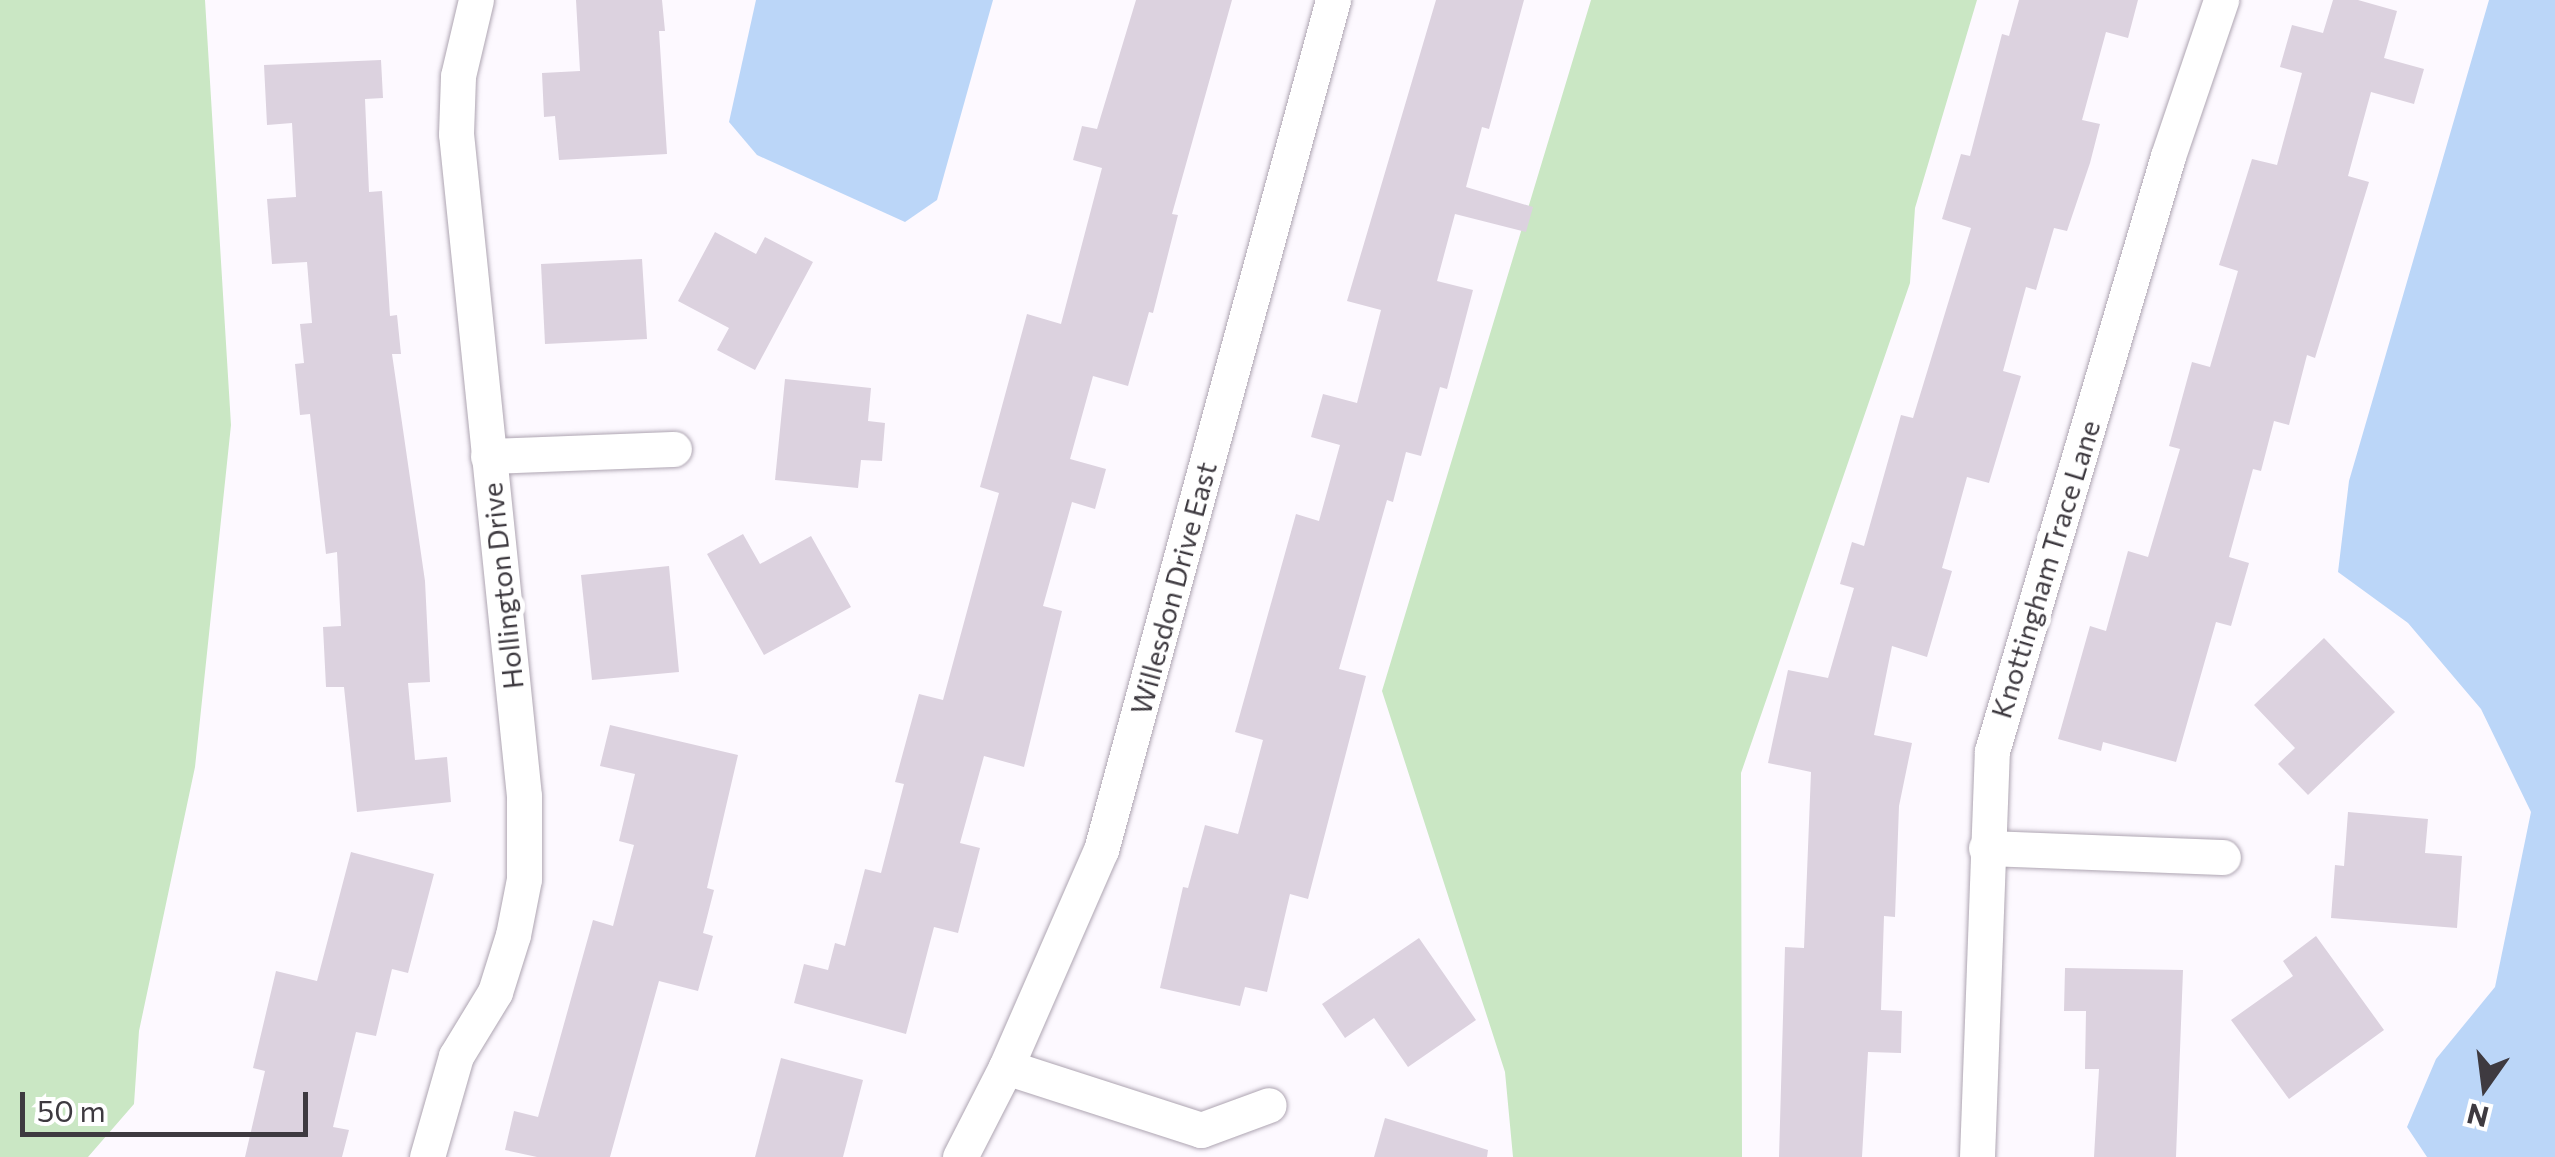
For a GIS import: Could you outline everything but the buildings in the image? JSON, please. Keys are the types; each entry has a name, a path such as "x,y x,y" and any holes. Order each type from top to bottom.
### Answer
{"street":[{"name":"Hollington Drive","path":"428,1157 456,1056 494,992 513,935 524,879 524,796 456,134 458,76 476,0"},
{"name":"Willesdon Drive East","path":"960,1157 1006,1067 1102,850 1333,0"},
{"name":"Knottingham Trace Lane","path":"1978,1157 1992,751 2168,156 2221,0"},
{"path":"488,456 674,449"},
{"path":"1986,848 2222,858"},
{"path":"1006,1067 1200,1130 1269,1104"}],"green space":[{"path":"0,0 205,0 231,425 195,767 139,1031 134,1104 88,1157 0,1157"},
{"path":"1591,0 1977,0 1915,208 1910,283 1741,773 1742,1157 1513,1157 1505,1072 1382,691"}],"water":[{"path":"756,0 993,0 937,200 905,222 757,155 729,122"},
{"path":"2489,0 2555,0 2555,1157 2427,1157 2407,1127 2436,1059 2495,987 2531,812 2481,709 2408,623 2338,572 2349,481"}]}
